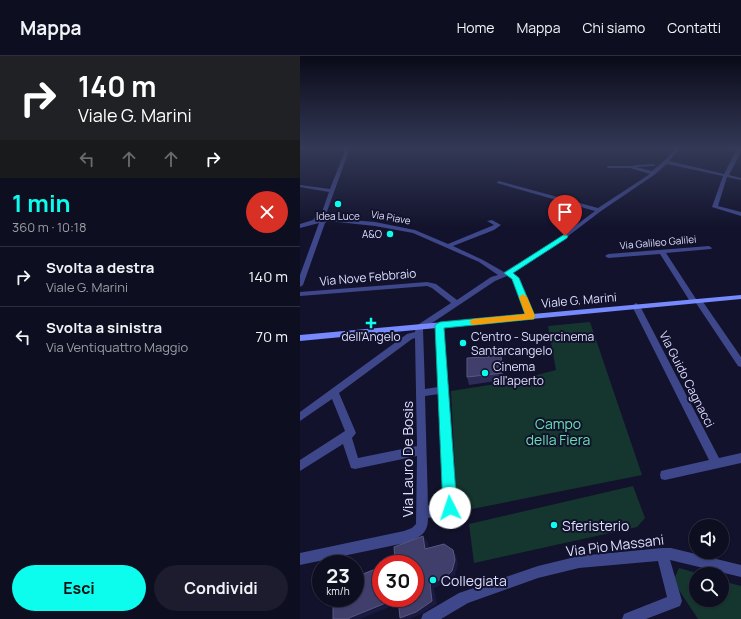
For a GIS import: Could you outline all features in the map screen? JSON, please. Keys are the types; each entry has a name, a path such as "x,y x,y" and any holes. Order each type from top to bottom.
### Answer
{"main road":[{"name":"Viale G. Marini","path":"300,338 418,331 440,325 741,297"}],"street":[{"path":"300,286 322,219 339,174"},
{"path":"300,417 456,303 493,279 505,274 553,245 599,210 651,174"},
{"path":"714,174 741,180"},
{"path":"727,174 715,207 741,214"},
{"path":"499,182 599,210"},
{"path":"300,186 333,191"},
{"path":"300,226 322,219"},
{"name":"Via Piave","path":"322,219 370,224 415,232 480,261 505,274"},
{"path":"447,247 459,240 483,233 498,225 490,221"},
{"name":"Via Galileo Galilei","path":"608,256 709,248"},
{"path":"662,252 741,364"},
{"path":"505,274 515,278 530,316"},
{"name":"Via Nove Febbraio","path":"300,294 427,284 434,286 456,303"},
{"name":"Via Guido Cagnacci","path":"636,306 717,464"},
{"path":"423,513 450,508 440,325"},
{"name":"Via Lauro De Bosis","path":"300,559 405,537 416,532 422,526 421,393 418,331"},
{"path":"421,393 443,390"},
{"path":"300,466 351,432 334,392"},
{"path":"346,436 355,464 422,450"},
{"path":"665,475 741,458"},
{"path":"629,619 675,601 662,554"},
{"name":"Via Pio Massani","path":"428,619 464,598 538,572 579,562 671,554 741,571"}],"green space":[{"name":"Campo della Fiera","path":"590,322 642,475 457,512 451,391 514,381 556,370 548,326"},
{"name":"Sferisterio","path":"633,486 645,518 637,527 474,563 469,524"},
{"path":"679,568 689,571 689,605 673,581"},
{"path":"729,583 741,586 741,619 698,619 690,607 729,607"}],"building":[{"path":"501,356 503,373 467,377 467,358"},
{"path":"423,536 425,549 444,544 453,550 455,560 452,571 446,577 430,584 432,601 424,606 424,555 395,555 394,547"},
{"path":"372,570 372,607 376,607 349,619 333,619 333,607 364,607 364,574"},
{"path":"399,607 423,607 416,612 400,618"}],"slow traffic":[{"path":"473,322 530,316 523,297"}],"place":[{"name":"Idea Luce","path":"338,204"},
{"name":"A&O","path":"390,234"},
{"name":"dell'Angelo","path":"371,323"},
{"name":"C'entro - Supercinema Santarcangelo","path":"463,343"},
{"name":"Cinema all'aperto","path":"485,373"},
{"name":"Sferisterio","path":"554,525"},
{"name":"Collegiata","path":"433,580"}],"route":[{"path":"450,508 440,325 530,316 515,278 508,273 565,236"}]}
